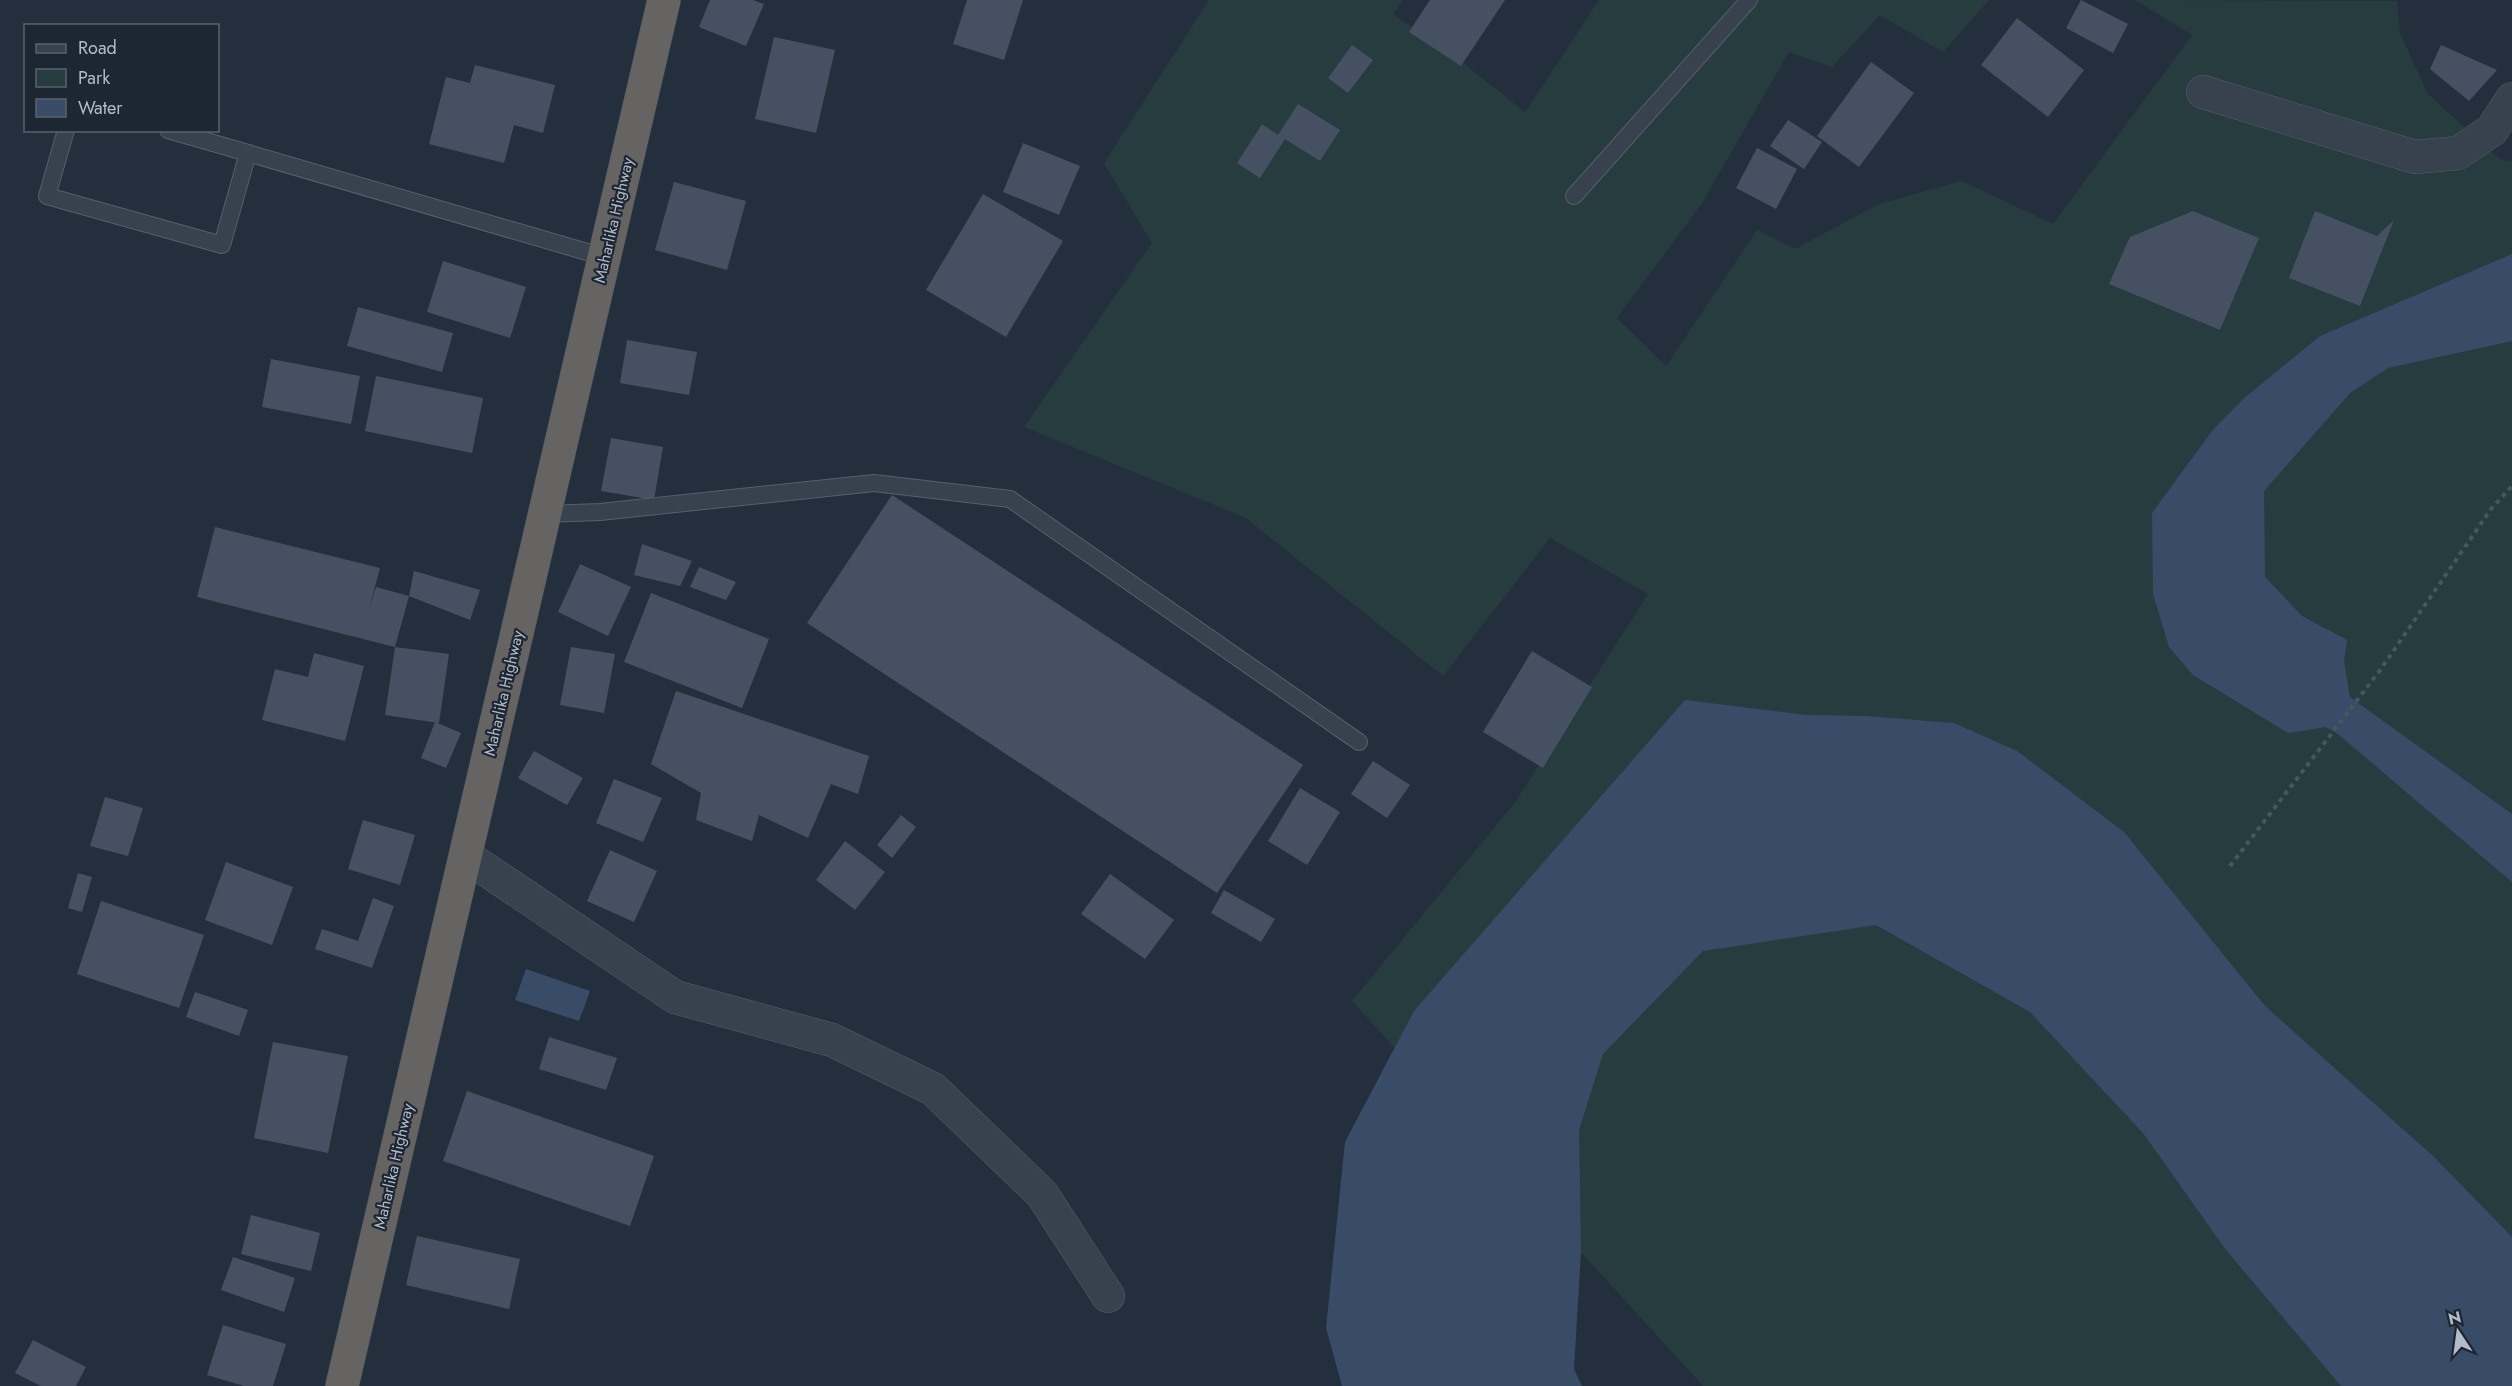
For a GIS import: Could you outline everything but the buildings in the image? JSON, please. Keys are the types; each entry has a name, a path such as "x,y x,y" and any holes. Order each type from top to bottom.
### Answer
{"highway":[{"name":"Maharlika Highway","path":"342,1386 663,0"}],"street":[{"path":"2203,92 2415,157 2458,153 2492,130 2512,99"},
{"path":"466,856 675,997 832,1040 933,1089 1042,1194 1108,1296"}],"lane":[{"path":"1574,196 1749,0"},
{"path":"65,132 47,196 222,245 248,153"},
{"path":"175,132 604,257"},
{"path":"545,514 600,512 874,483 1010,499 1359,742"}],"path":[{"path":"2230,866 2381,669 2491,509 2512,486"}],"green space":[{"path":"1209,0 1403,0 1393,14 1467,66 1525,112 1599,0 1989,0 1943,52 1880,15 1832,67 1789,52 1702,203 1617,318 1666,366 1757,230 1795,249 1879,204 1962,181 2053,224 2192,35 2135,0 2397,1 2400,33 2428,94 2501,160 2512,161 2512,1386 1703,1386 1352,1001 1516,801 1648,594 1550,538 1443,676 1246,518 1024,427 1152,243 1104,163"}],"water":[{"path":"2512,254 2512,341 2388,368 2350,393 2264,491 2265,577 2302,616 2347,640 2344,661 2350,697 2512,814 2512,882 2338,734 2326,727 2288,733 2193,675 2169,647 2153,594 2152,513 2212,431 2243,399 2320,336"},
{"path":"1685,700 1807,715 1865,716 1954,723 2017,751 2124,832 2265,1006 2433,1156 2512,1237 2512,1386 2341,1386 2226,1250 2143,1133 2030,1012 1876,925 1703,951 1603,1054 1579,1130 1581,1252 1574,1369 1582,1386 1342,1386 1326,1328 1345,1142 1414,1011"},
{"path":"526,969 590,991 579,1021 515,1000"}]}
